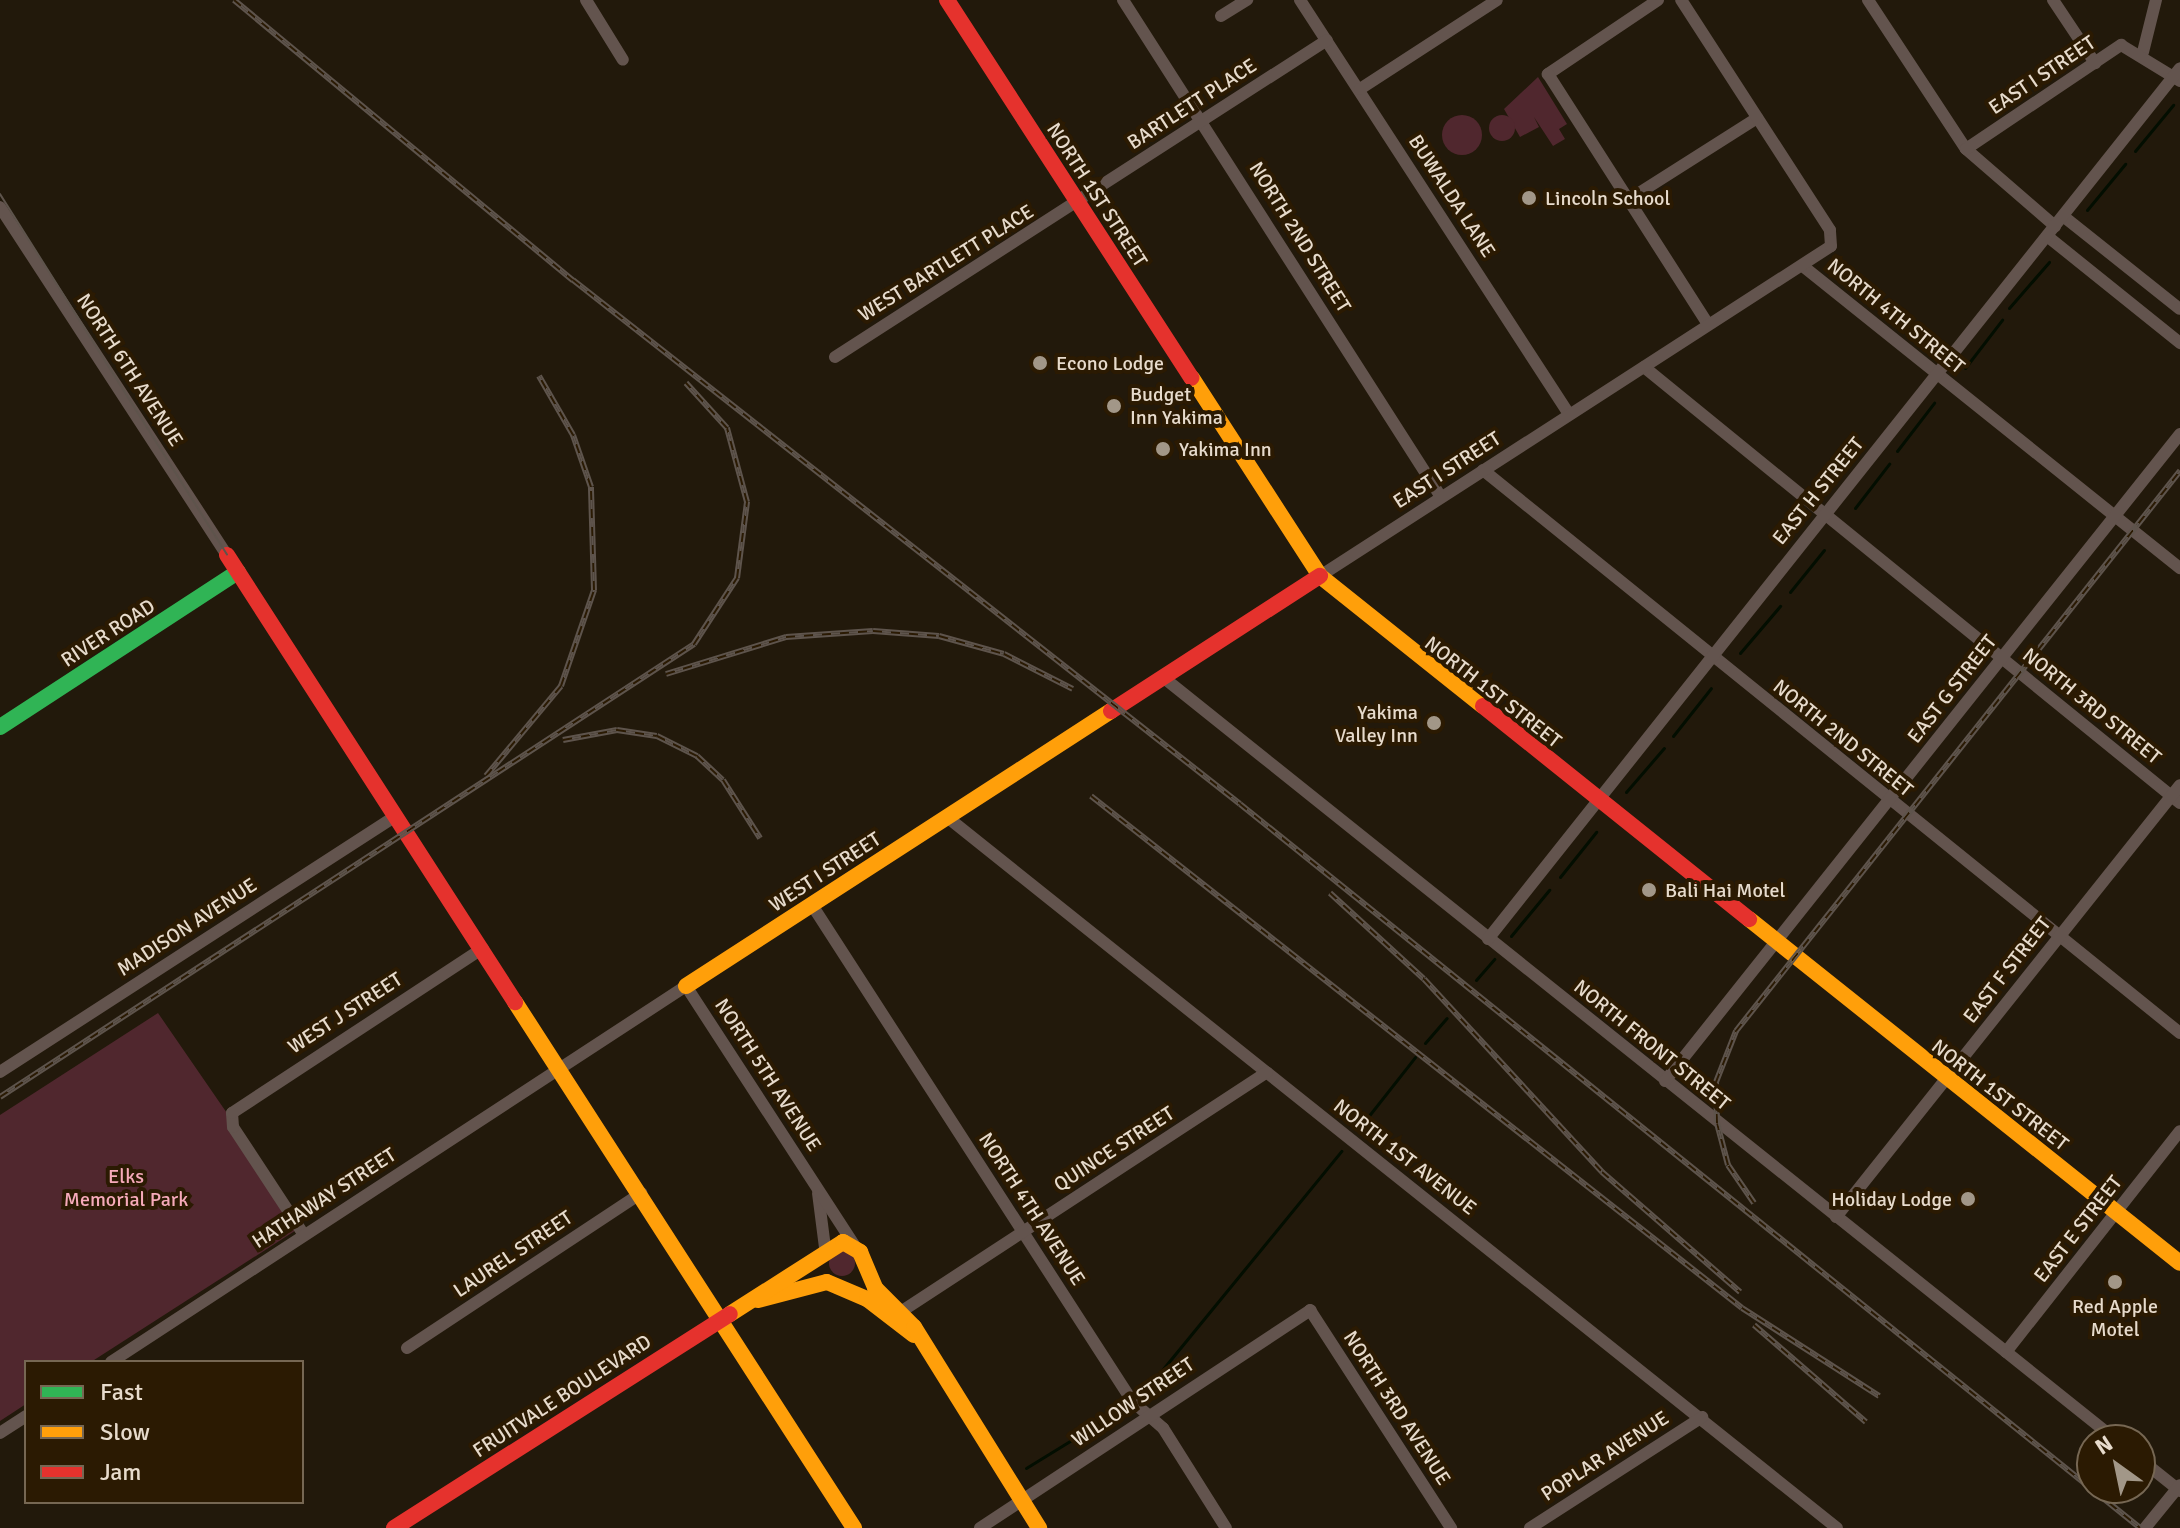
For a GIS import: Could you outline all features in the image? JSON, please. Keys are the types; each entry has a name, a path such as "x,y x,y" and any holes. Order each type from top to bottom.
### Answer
{"main road":[{"name":"NORTH 1ST STREET","path":"947,0 1320,576 2180,1263"},
{"path":"227,555 641,1193 854,1528"},
{"name":"RIVER ROAD","path":"0,727 238,572"},
{"name":"EAST I STREET","path":"1114,710 1320,576"},
{"name":"WEST I STREET","path":"686,986 1114,710"},
{"path":"855,1246 875,1288 902,1311 914,1335 1039,1528"},
{"name":"FRUITVALE BOULEVARD","path":"394,1528 752,1300 822,1252 855,1246"},
{"path":"822,1252 834,1284 914,1335"},
{"name":"FRUITVALE BOULEVARD","path":"752,1300 853,1283 863,1265"}],"street":[{"path":"586,0 623,60"},
{"name":"NORTH 2ND STREET","path":"1123,0 1441,497"},
{"path":"1221,16 1247,0"},
{"name":"BUWALDA LANE","path":"1300,0 1569,414"},
{"path":"1360,89 1497,0"},
{"path":"1658,0 1548,74 1708,324"},
{"name":"NORTH 4TH STREET","path":"1681,0 1834,239 1804,267 2180,568"},
{"path":"1868,0 1966,149 2055,226 2180,343"},
{"path":"2053,0 2095,63"},
{"path":"2156,0 2143,52 2178,75"},
{"name":"BARTLETT PLACE","path":"1079,203 1327,40"},
{"name":"EAST I STREET","path":"1966,149 2121,45 2143,52"},
{"name":"EAST H STREET","path":"1488,939 1936,374 2178,75"},
{"path":"1628,200 1757,118"},
{"name":"WEST BARTLETT PLACE","path":"835,357 1079,203"},
{"name":"NORTH 6TH AVENUE","path":"0,207 227,555"},
{"path":"2055,226 2180,309"},
{"name":"EAST I STREET","path":"1320,576 1708,324 1804,267"},
{"name":"NORTH 3RD STREET","path":"1644,367 2176,800"},
{"name":"EAST G STREET","path":"1665,1081 2180,434"},
{"name":"NORTH 2ND STREET","path":"1483,470 1889,802 2180,1033"},
{"name":"NORTH FRONT STREET","path":"1164,678 2096,1424"},
{"name":"EAST F STREET","path":"1836,1217 2059,937 2176,800 2180,785"},
{"name":"MADISON AVENUE","path":"0,1072 396,816"},
{"name":"NORTH 1ST AVENUE","path":"947,817 1702,1417 1837,1528"},
{"name":"NORTH 4TH AVENUE","path":"812,905 1023,1232 1226,1528"},
{"name":"WEST J STREET","path":"304,1235 233,1127 232,1113 483,948"},
{"name":"WEST I STREET","path":"558,1068 686,986"},
{"name":"NORTH 5TH AVENUE","path":"686,986 855,1246"},
{"name":"HATHAWAY STREET","path":"114,1360 558,1068"},
{"name":"QUINCE STREET","path":"902,1311 1267,1072"},
{"name":"EAST E STREET","path":"2006,1352 2180,1131"},
{"name":"NORTH 5TH AVENUE","path":"816,1187 828,1226 822,1252"},
{"name":"LAUREL STREET","path":"407,1348 641,1193"},
{"name":"WILLOW STREET","path":"980,1528 1310,1310"},
{"name":"NORTH 3RD AVENUE","path":"1310,1310 1451,1528"},
{"path":"0,1433 24,1417"},
{"name":"POPLAR AVENUE","path":"1530,1528 1702,1417"},
{"path":"2145,1528 2179,1488 2156,1471"}],"green space":[{"path":"1538,77 1567,124 1559,129 1565,139 1553,146 1534,117 1539,127 1520,137 1504,109"},
{"path":"1462,115 1476,121 1482,135 1476,149 1462,155 1448,149 1442,135 1448,121"},
{"path":"1502,115 1511,119 1515,128 1511,137 1502,141 1493,137 1489,128 1493,119"},
{"name":"Elks Memorial Park","path":"158,1013 304,1225 94,1360 24,1360 24,1405 0,1421 0,1115"},
{"path":"842,1250 851,1254 855,1263 851,1272 842,1276 833,1272 829,1263 833,1254"}],"waterway":[{"path":"2135,151 2173,105"},
{"path":"2087,210 2125,164"},
{"path":"2009,308 2049,262"},
{"path":"1965,368 2002,320"},
{"path":"1897,451 1934,403"},
{"path":"1855,508 1889,464"},
{"path":"1790,592 1824,550"},
{"path":"1740,653 1780,606"},
{"path":"1673,736 1711,688"},
{"path":"1626,792 1664,748"},
{"path":"1560,877 1596,832"},
{"path":"1511,936 1549,890"},
{"path":"1476,980 1494,959"},
{"path":"1425,1043 1447,1018"},
{"path":"1360,1127 1415,1057"},
{"path":"1140,1397 1341,1151"},
{"path":"1026,1468 1125,1407"}],"tram line":[{"path":"0,194 227,555"}],"railway":[{"path":"234,0 573,280 1240,804 2140,1528"},
{"path":"486,776 561,686 594,590 591,487 573,435 539,376"},
{"path":"0,1097 694,644 737,578 747,502 727,428 686,383"},
{"path":"1754,1203 1728,1165 1717,1123 1716,1082 1736,1031 2180,471"},
{"path":"666,674 786,637 873,631 939,636 1004,654 1073,689"},
{"path":"563,740 617,730 657,736 697,756 723,780 760,838"},
{"path":"1091,796 1742,1308 1879,1396"},
{"path":"1330,893 1424,979 1602,1172 1740,1292"},
{"path":"1754,1325 1866,1422"}],"traffic: fast":[{"path":"0,727 238,572"}],"traffic: slow":[{"path":"1192,378 1320,576 1483,706"},
{"path":"686,986 1111,711"},
{"path":"1749,919 2180,1263"},
{"path":"515,1002 854,1528"},
{"path":"730,1314 843,1242 860,1252 875,1288 914,1327 1039,1528"},
{"path":"758,1300 827,1282 867,1299 914,1335"}],"traffic: jam":[{"path":"947,0 1192,378"},
{"path":"227,555 515,1002"},
{"path":"1111,711 1320,576"},
{"path":"1483,706 1749,919"},
{"path":"394,1528 730,1314"}],"place":[{"name":"Lincoln School","path":"1529,198"},
{"name":"Econo Lodge","path":"1040,363"},
{"name":"Budget Inn Yakima","path":"1114,406"},
{"name":"Yakima Inn","path":"1163,449"},
{"name":"Yakima Valley Inn","path":"1434,723"},
{"name":"Bali Hai Motel","path":"1649,890"},
{"name":"Holiday Lodge","path":"1968,1199"},
{"name":"Red Apple Motel","path":"2115,1282"}]}
